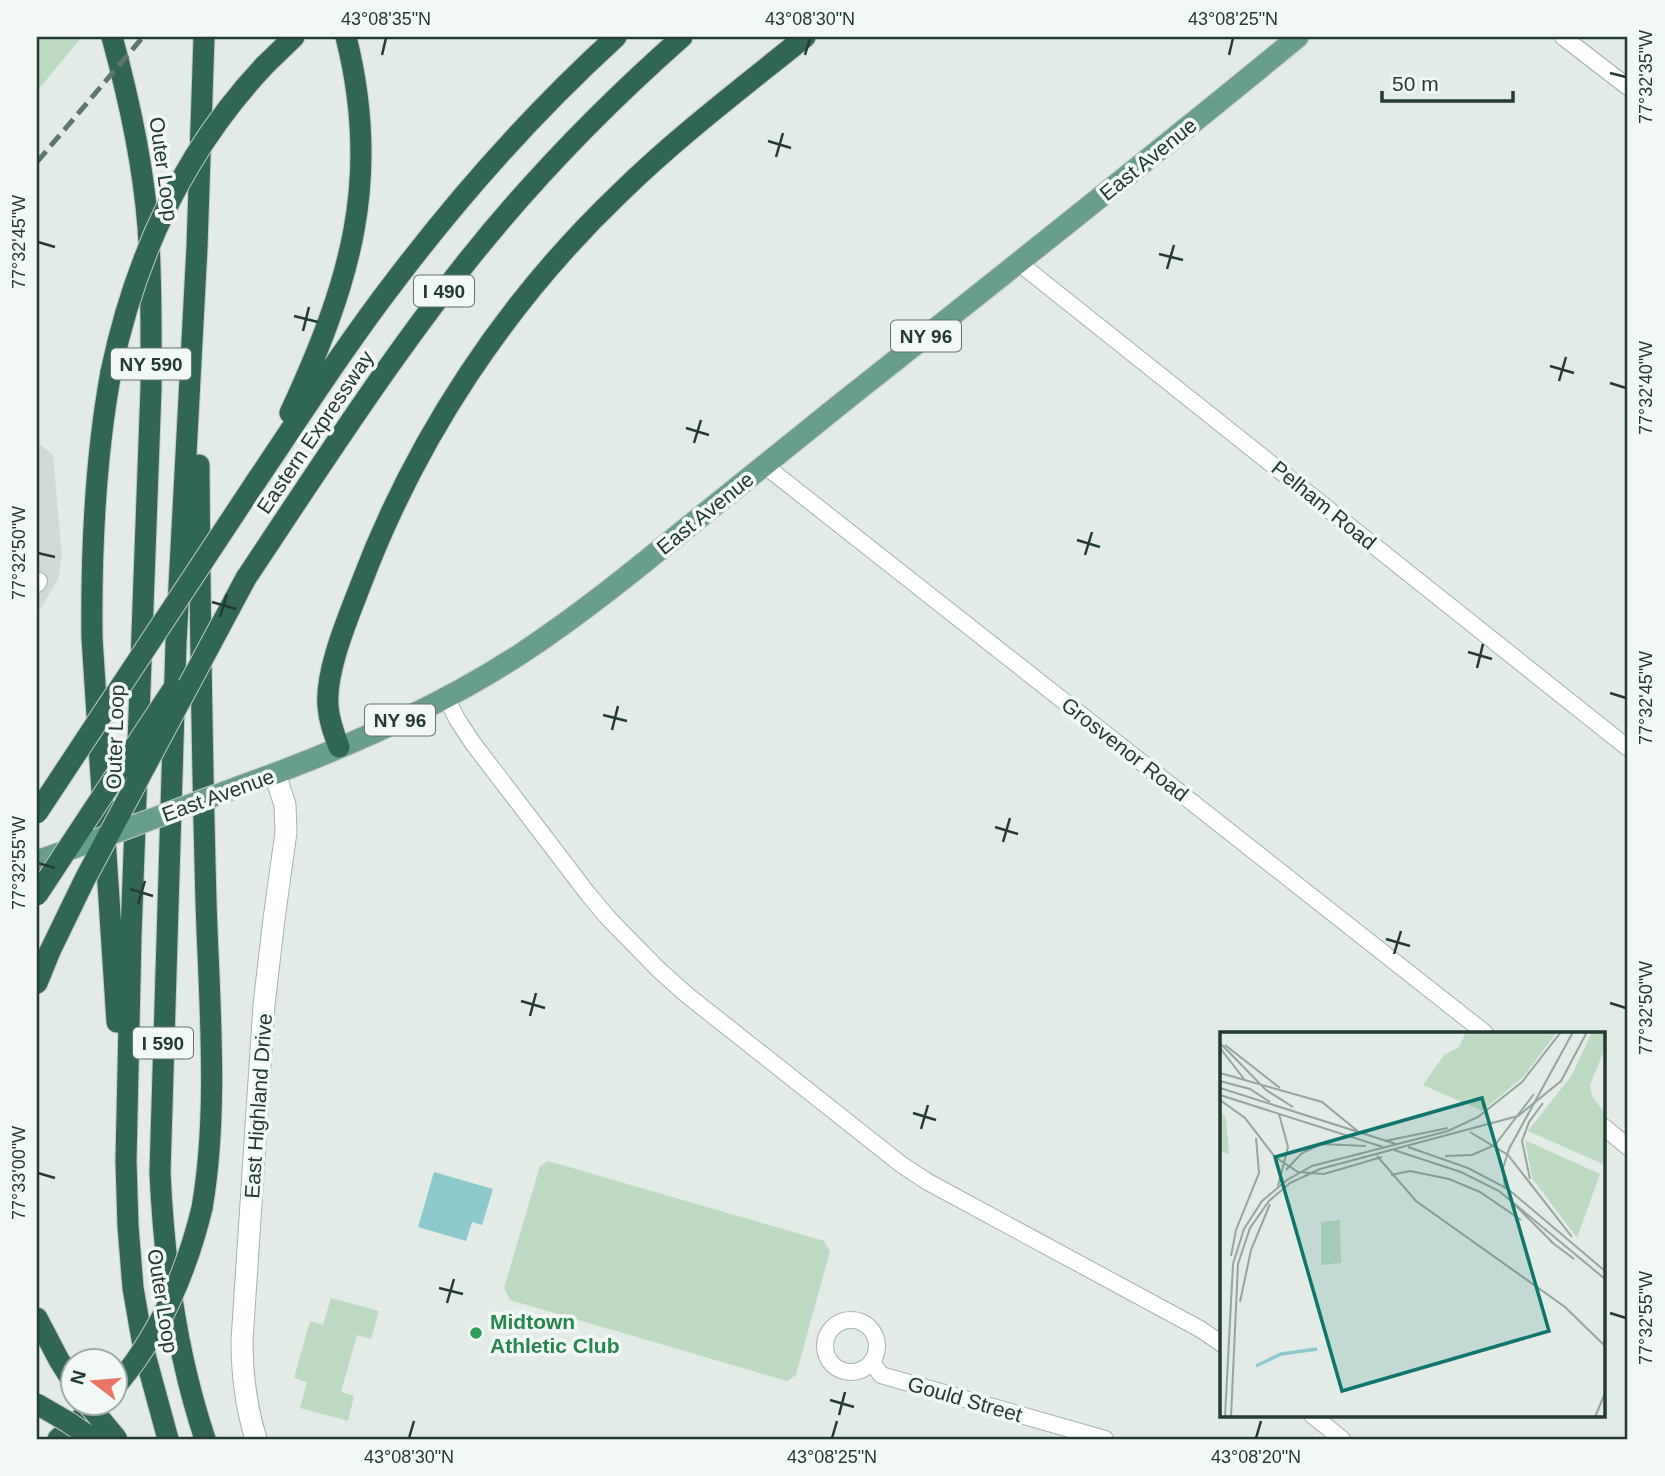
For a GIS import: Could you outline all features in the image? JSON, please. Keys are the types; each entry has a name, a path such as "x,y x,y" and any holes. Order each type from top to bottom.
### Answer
{"highway":[{"name":"Outer Loop","path":"112,37 128,100 145,195 152,292 141,695 131,935 126,1161 128,1226 133,1288 144,1352 168,1439"},
{"name":"Outer Loop","path":"204,37 197,247 176,643 161,1110 161,1194 167,1269 176,1331 191,1395 205,1439"},
{"path":"126,1161 92,629 93,540 103,422 124,316 163,213 182,177 215,126 245,86 294,37"},
{"path":"255,483 311,366 348,263 356,218 361,130 355,79 346,37"},
{"name":"Eastern Expressway","path":"37,813 255,483 395,281 442,222 526,126 616,37"},
{"name":"Eastern Expressway","path":"37,895 381,377 470,257 577,137 682,37"},
{"path":"340,747 330,720 328,698 330,678 346,624 393,509 462,384 519,304 602,210 688,131 805,37"},
{"path":"130,1366 151,1337 173,1296 190,1252 202,1208 209,1138 211,1080 200,697 197,247"},
{"path":"37,983 85,879 246,578"},
{"path":"37,1318 60,1361"},
{"path":"37,1404 93,1439"},
{"path":"58,1439 79,1416"},
{"path":"92,1416 117,1439"}],"main road":[{"name":"East Avenue","path":"37,861 275,774 340,747 446,697 521,653 625,578 1298,37"}],"street":[{"path":"1563,37 1628,87"},
{"name":"Pelham Road","path":"1019,263 1628,748"},
{"name":"Grosvenor Road","path":"764,465 1484,1032"},
{"path":"446,697 472,742 588,894 632,943 687,995 902,1165 928,1182 1200,1329 1220,1343"},
{"name":"East Highland Drive","path":"256,1439 244,1382 242,1341 264,1005 286,842 285,805 275,774"},
{"path":"1606,1130 1628,1147"},
{"name":"Gould Street","path":"872,1362 880,1376 1105,1439"},
{"path":"1313,1416 1342,1439"}],"shaded area":[{"path":"37,442 53,455 62,557 58,579 37,615"}],"green space":[{"path":"37,37 82,37 37,91"},
{"path":"548,1161 824,1241 830,1251 796,1375 787,1381 510,1300 504,1288 540,1166"},
{"path":"331,1298 379,1311 371,1339 357,1335 341,1392 354,1396 348,1421 300,1408 307,1382 294,1378 310,1321 323,1325"}],"water":[{"path":"434,1172 493,1189 482,1225 472,1222 466,1241 418,1227"}],"railway":[{"path":"37,162 143,37"}],"place":[{"name":"Midtown Athletic Club","path":"476,1333"}]}
